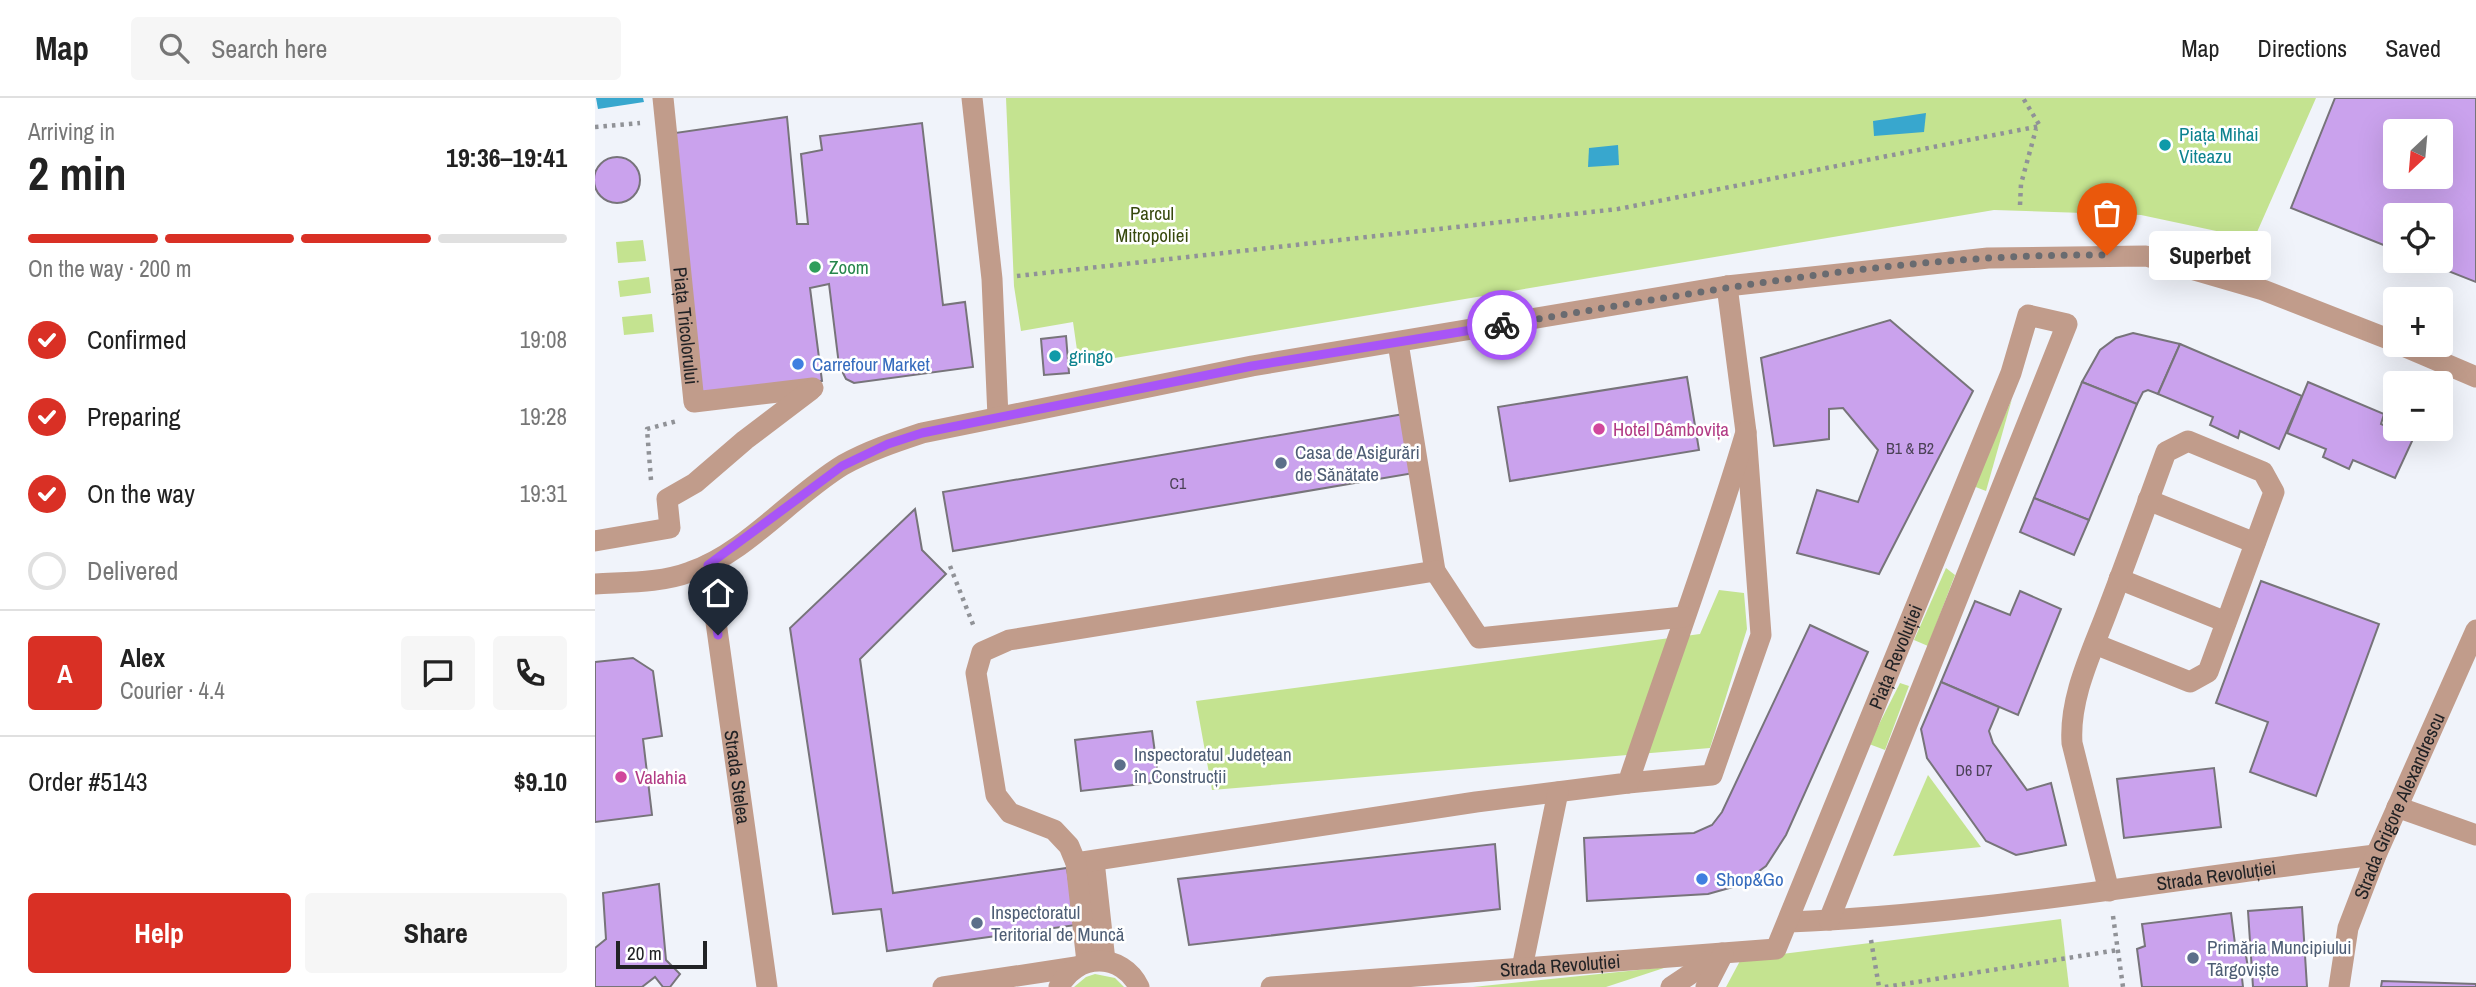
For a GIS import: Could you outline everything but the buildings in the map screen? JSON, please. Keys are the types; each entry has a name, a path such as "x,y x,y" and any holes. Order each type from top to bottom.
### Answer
{"street":[{"name":"Piața Tricolorului","path":"595,541 670,528 667,499 695,483 745,440 813,388 694,402 663,98"},
{"path":"972,98 992,279 998,417"},
{"path":"595,584 659,579 681,575 708,565 842,466 864,454 922,433 1252,366 1727,286 1988,257 2146,256 2263,289 2383,337"},
{"path":"1085,862 1558,792 1712,775 1761,635 1746,432 1727,286"},
{"name":"Piața Revoluției","path":"1724,952 1776,949 2011,373 2028,315 2067,324 1829,920"},
{"path":"1398,343 1435,571 1479,638 1683,617"},
{"path":"2429,357 2476,377"},
{"path":"1628,783 1683,617 1725,502 1746,432"},
{"path":"2095,644 2190,682 2208,672 2274,492 2263,472 2188,441 2166,452 2095,644 2076,700 2071,726 2072,743 2109,891"},
{"path":"2148,500 2255,542"},
{"name":"Strada Stelea","path":"708,565 767,987"},
{"path":"1090,963 1085,862 1054,830 1018,818 1005,808 996,795 976,673 982,652 1009,640 1435,571"},
{"path":"2119,579 2226,622"},
{"name":"Strada Grigore Alexandrescu","path":"2339,987 2348,928 2376,855 2476,630"},
{"path":"1521,968 1558,792"},
{"path":"2397,807 2476,835"},
{"name":"Strada Revoluției","path":"1789,922 1867,919 2060,897 2376,855"},
{"path":"1671,987 1724,952"},
{"path":"1706,987 1724,952"},
{"name":"Strada Revoluției","path":"1271,987 1724,952"},
{"path":"1059,987 1090,963"},
{"path":"943,987 1090,963 1125,970 1139,987"}],"path":[{"path":"992,279 1618,209 2040,126 2023,98"},
{"path":"2020,205 2021,184 2036,129"},
{"path":"950,566 982,652"},
{"path":"2109,891 2123,987"},
{"path":"1867,919 1879,987"},
{"path":"1885,987 2117,950"}],"green space":[{"name":"Parcul Mitropoliei","path":"1006,98 2316,98 2254,239 2141,215 1994,210 1079,364 1073,322 1021,331 1014,286"},
{"path":"643,240 646,261 618,263 616,242"},
{"path":"649,277 651,293 620,297 618,281"},
{"path":"652,314 654,332 624,335 622,317"},
{"path":"2012,399 1986,491 1973,486"},
{"path":"1946,568 1955,575 1928,646 1914,640"},
{"path":"1719,590 1744,593 1747,629 1710,748 1212,790 1196,701 1700,634"},
{"path":"1900,683 1909,686 1885,750 1869,744"},
{"path":"1928,775 1981,847 1893,856"},
{"path":"2061,919 2069,987 1726,987 1741,959"},
{"path":"1667,967 1606,987 1473,987"},
{"path":"1095,974 1115,978 1124,987 1074,987 1086,977"}],"water":[{"path":"596,98 643,98 644,102 598,109"},
{"path":"1926,113 1924,132 1874,136 1873,121"},
{"path":"1618,145 1619,165 1588,167 1589,148"}],"way so far":[{"path":"1502,325 1727,286 1988,257 2107,255"}],"place":[{"name":"Piața Mihai Viteazu","path":"2165,145"},
{"name":"Superbet","path":"2107,255"},
{"name":"Zoom","path":"815,267"},
{"name":"gringo","path":"1055,356"},
{"name":"Carrefour Market","path":"798,364"},
{"name":"Hotel Dâmbovița","path":"1599,429"},
{"name":"Casa de Asigurări de Sănătate","path":"1281,463"},
{"name":"Inspectoratul Județean în Construcții","path":"1120,765"},
{"name":"Valahia","path":"621,777"},
{"name":"Shop&Go","path":"1702,879"},
{"name":"Inspectoratul Teritorial de Muncă","path":"977,923"},
{"name":"Primăria Muncipiului Târgoviște","path":"2193,958"}],"route":[{"path":"718,635 708,565 842,466 888,444 922,433 1252,366 1502,325"}]}
